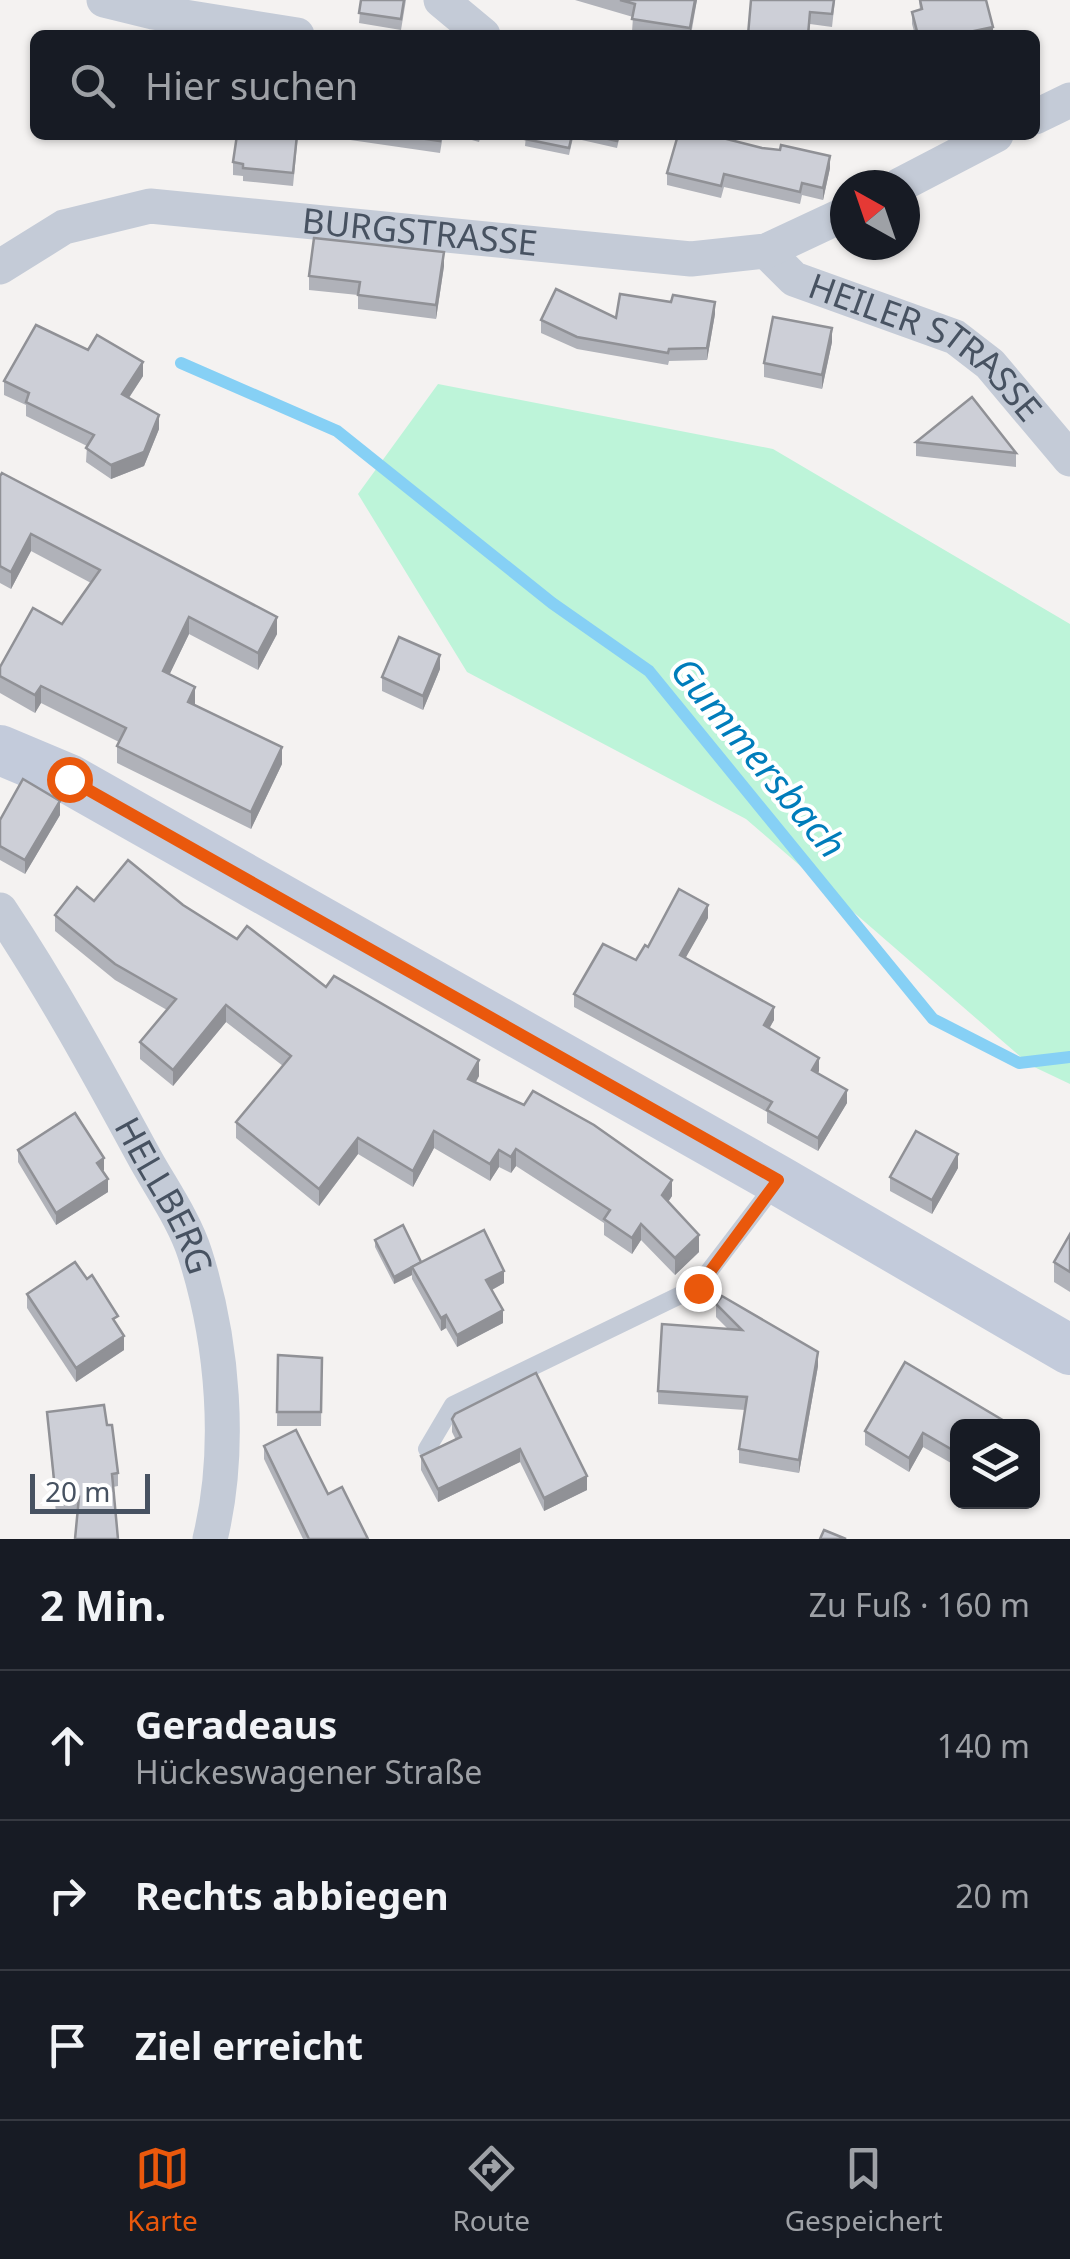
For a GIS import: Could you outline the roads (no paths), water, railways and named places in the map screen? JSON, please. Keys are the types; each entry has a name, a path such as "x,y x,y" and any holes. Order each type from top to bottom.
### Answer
{"street":[{"path":"104,0 152,12 265,30"},
{"path":"441,0 477,30"},
{"path":"1040,115 1070,100"},
{"path":"920,172 970,140"},
{"name":"BURGSTRASSE","path":"0,267 64,227 150,206 691,259 766,252 830,221"},
{"name":"HEILER STRASSE","path":"766,252 794,279 954,337 990,364 1070,460"},
{"path":"0,750 69,779 1070,1350"},
{"name":"HELLBERG","path":"0,910 53,990 194,1250 212,1324 223,1404 220,1532"}],"lane":[{"path":"427,1449 453,1404 698,1288 778,1180"}],"waterway":[{"name":"Gummersbach","path":"181,363 337,431 552,603 649,671 933,1019 1019,1063 1070,1057"}]}
